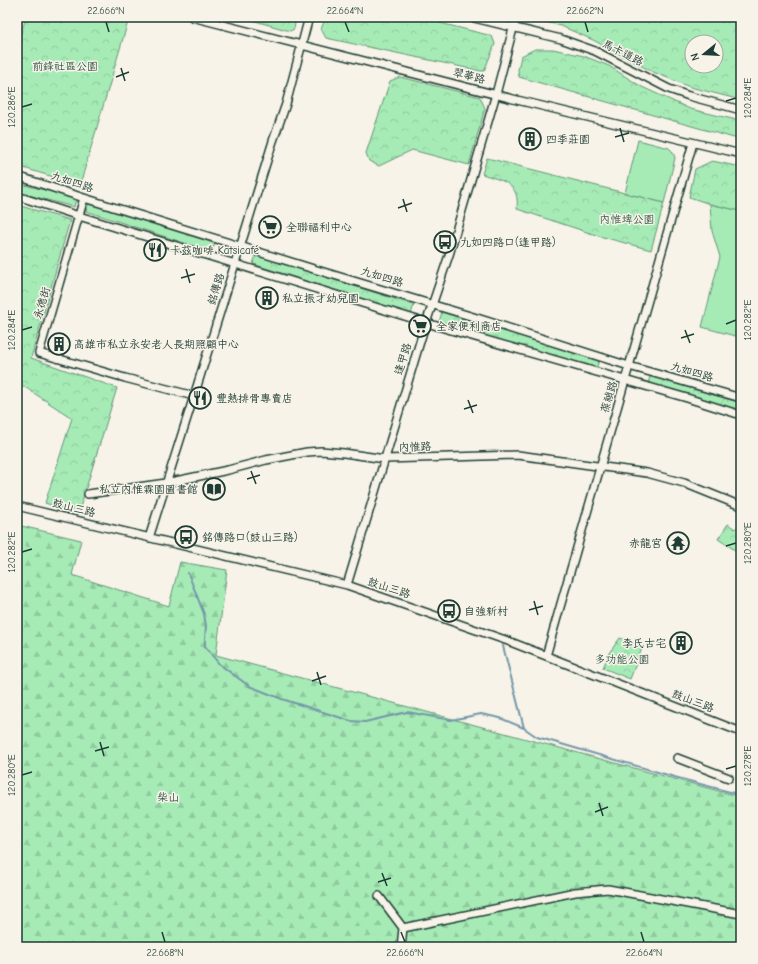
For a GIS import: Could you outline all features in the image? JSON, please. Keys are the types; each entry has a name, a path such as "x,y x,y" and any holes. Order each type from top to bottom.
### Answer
{"street":[{"name":"翠華路","path":"192,17 693,144 741,154"},
{"name":"銘傳路","path":"148,538 284,110 309,17"},
{"name":"馬卡道路","path":"470,17 561,39 595,51 670,89 689,96 741,110"},
{"name":"逢甲路","path":"347,585 426,323 434,304 496,94 516,17"},
{"name":"葆禎路","path":"546,656 693,144"},
{"name":"九如四路","path":"17,176 84,198 434,304 629,366 741,398"},
{"path":"17,196 426,323 741,415"},
{"name":"永德街","path":"84,198 39,352 125,378 194,396"},
{"name":"內惟路","path":"88,494 166,483 307,452 344,453 385,459 518,455 647,473 684,483 741,506"},
{"name":"鼓山三路","path":"17,506 347,585 446,618 741,731"},
{"path":"677,758 729,778"},
{"path":"403,928 575,892 608,889 741,914"},
{"path":"379,896 403,928 402,947"}],"green space":[{"name":"前鋒社區公園","path":"26,17 129,18 80,185 17,166 17,47"},
{"path":"241,17 296,17 294,29 290,31"},
{"path":"326,17 416,17 492,36 495,44 484,71 481,71 326,38 321,29"},
{"path":"532,17 741,17 741,100 690,87 653,72 593,40 561,26 534,19"},
{"path":"535,49 553,49 584,56 609,66 642,87 690,109 741,121 741,140 519,77 518,70 521,56"},
{"path":"400,77 480,97 485,108 469,165 412,150 379,166 369,161 366,153 390,81"},
{"path":"638,140 669,148 673,152 675,158 664,203 625,193"},
{"name":"內惟埤公園","path":"487,158 664,203 651,250 599,236 517,209 516,193 513,188 503,181 482,174"},
{"path":"712,161 741,167 741,211 710,204 689,197 695,169"},
{"path":"17,183 76,198 74,207 17,192"},
{"path":"89,202 215,243 212,252 86,211"},
{"path":"710,204 741,211 741,319 739,319 735,336 702,327 720,257 712,231"},
{"path":"17,205 70,220 31,358 117,388 78,514 45,503 72,418 17,382"},
{"path":"256,255 414,305 411,314 253,264"},
{"path":"442,312 599,360 596,370 439,322"},
{"path":"650,376 741,403 741,411 648,384"},
{"path":"728,524 735,529 737,527 741,529 741,554 718,539"},
{"name":"柴山","path":"17,525 81,540 72,575 169,606 180,562 227,570 216,655 741,797 741,947 17,947"},
{"name":"多功能公園","path":"620,638 643,646 630,679 603,668 609,653"}],"waterway":[{"path":"188,573 204,614 206,626 205,646 219,664 249,686 282,699 351,721 365,722 407,712 451,720 481,714 500,718 524,728 537,737 741,795"},
{"path":"503,646 524,728"}],"place":[{"name":"四季莊園","path":"530,139"},
{"name":"全聯福利中心","path":"270,227"},
{"name":"九如四路口(逢甲路)","path":"445,242"},
{"name":"卡茲咖啡 Katsicafé","path":"155,250"},
{"name":"私立振才幼兒園","path":"267,298"},
{"name":"全家便利商店","path":"420,326"},
{"name":"高雄市私立永安老人長期照顧中心","path":"59,344"},
{"name":"豐熱排骨專賣店","path":"200,398"},
{"name":"私立內惟霖園圖書館","path":"214,489"},
{"name":"銘傳路口(鼓山三路)","path":"186,537"},
{"name":"赤龍宮","path":"678,543"},
{"name":"自強新村","path":"449,611"},
{"name":"李氏古宅","path":"681,643"}]}
